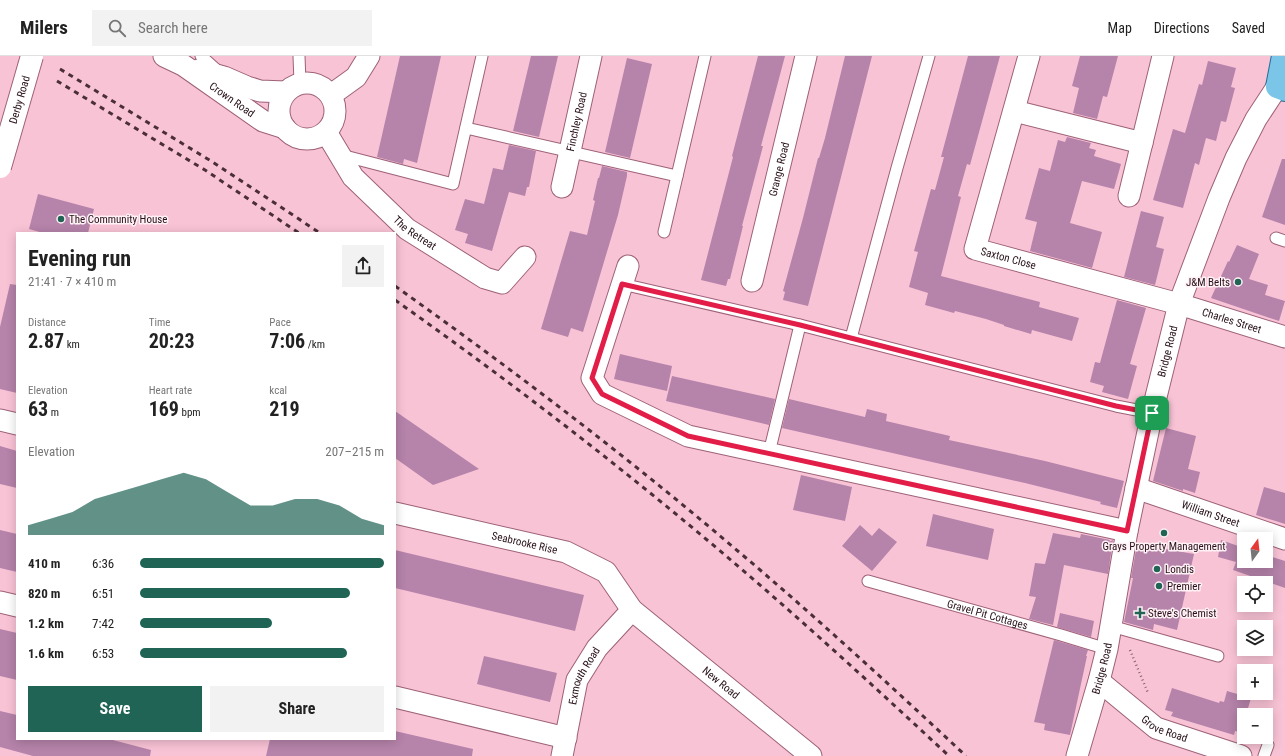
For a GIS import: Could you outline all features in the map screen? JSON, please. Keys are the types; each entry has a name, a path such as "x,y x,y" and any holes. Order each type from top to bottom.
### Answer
{"main road":[{"name":"Derby Road","path":"0,167 32,56"},
{"name":"Bridge Road","path":"1281,88 1283,56"}],"street":[{"name":"Crown Road","path":"164,56 183,65 224,77 260,91 293,88"},
{"path":"331,95 356,77 369,56"},
{"name":"Finchley Road","path":"562,187 571,152 591,56"},
{"name":"Grange Road","path":"752,282 806,56"},
{"name":"Saxton Close","path":"1029,56 975,249 1179,304"},
{"path":"1129,196 1163,56"},
{"name":"Crown Road","path":"183,65 263,121 284,128"},
{"path":"309,82 318,84 331,95 336,110 335,118 326,132 318,137 309,139 300,138 284,128 280,120 278,110 280,100 293,88 309,82"},
{"name":"Bridge Road","path":"1078,756 1099,681 1106,649 1116,628 1127,531 1152,413 1179,304 1219,198 1236,158 1256,119 1281,88"},
{"path":"1014,111 1142,142"},
{"name":"The Retreat","path":"326,132 353,177 407,229 485,278 502,283 525,257"},
{"path":"625,275 592,378 602,394 688,436 1127,531"},
{"name":"Charles Street","path":"1179,304 1285,337"},
{"path":"0,420 16,424"},
{"name":"William Street","path":"1136,488 1285,539"},
{"name":"Seabrooke Rise","path":"396,513 566,552 606,572 632,610"},
{"path":"0,602 16,606"},
{"name":"Exmouth Road","path":"564,747 578,680 597,648 632,610"},
{"name":"New Road","path":"632,610 804,753"},
{"name":"Grove Road","path":"1099,681 1156,728 1241,756"},
{"path":"396,697 564,747"}],"lane":[{"path":"201,56 224,77"},
{"path":"293,88 299,56"},
{"path":"340,155 453,184 482,56"},
{"path":"664,232 705,56"},
{"path":"852,338 897,168 930,56"},
{"path":"466,128 677,176"},
{"path":"625,275 800,325 1108,404 1152,413"},
{"path":"769,453 800,325"},
{"name":"Gravel Pit Cottages","path":"868,581 1106,649"},
{"path":"1116,628 1218,656"},
{"path":"1264,756 1268,744"}],"path":[{"path":"1116,628 1149,695"}],"building":[{"path":"400,56 441,56 417,163 404,159 403,164 377,157"},
{"path":"531,56 558,56 539,137 513,131"},
{"path":"758,56 785,56 761,146 763,146 730,279 728,279 726,286 701,280"},
{"path":"845,56 872,56 808,306 783,300 785,292 783,291 818,158 825,138"},
{"path":"968,56 1000,56 970,165 967,164 958,196 961,197 941,276 1040,302 1039,307 1079,318 1072,341 1032,330 1031,334 986,319 955,311 954,313 925,305 928,293 909,287 918,252 914,251 931,189 935,190 944,157 941,157"},
{"path":"1080,56 1118,56 1107,97 1103,96 1097,119 1073,113 1079,88 1072,86"},
{"path":"627,58 652,64 630,158 605,152"},
{"path":"1208,61 1236,68 1231,87 1235,88 1226,122 1221,121 1216,141 1206,138 1199,165 1195,163 1183,208 1153,200 1173,129 1185,133 1199,84 1202,85"},
{"path":"1067,137 1091,143 1089,148 1096,150 1094,156 1121,164 1114,189 1082,181 1070,223 1102,232 1092,268 1030,251 1037,222 1025,219 1039,168 1050,171 1058,140 1065,142"},
{"path":"509,145 536,151 529,187 527,187 525,196 509,192 492,251 465,243 468,234 455,230 465,199 484,204 493,168 503,170"},
{"path":"1282,159 1285,159 1285,225 1262,217"},
{"path":"602,166 627,172 627,176 618,215 583,332 571,328 568,337 541,329 570,231 587,235 595,201 593,200"},
{"name":"The Community House","path":"38,194 94,209 88,232 40,232 29,229"},
{"path":"1141,211 1164,217 1156,247 1164,249 1155,285 1124,277"},
{"name":"J&M Belts","path":"1237,245 1259,254 1249,279 1268,285 1265,295 1285,301 1279,321 1211,298"},
{"path":"10,284 16,285 16,393 0,389 0,327"},
{"path":"1117,300 1146,308 1130,364 1137,366 1128,399 1102,392 1104,386 1090,382 1095,362 1100,363"},
{"path":"620,354 672,366 667,391 614,379"},
{"path":"672,376 775,399 769,425 666,401"},
{"path":"789,399 865,417 867,409 887,414 886,421 950,436 949,440 1045,461 1124,481 1117,508 1100,504 1101,502 1025,483 782,428"},
{"path":"396,412 479,469 433,485 396,459"},
{"path":"1166,428 1196,436 1188,469 1200,472 1195,493 1183,489 1183,491 1153,481"},
{"path":"0,446 16,451 16,488 0,484"},
{"path":"801,475 852,487 845,521 793,510"},
{"path":"1264,487 1285,493 1285,524 1256,515"},
{"path":"933,514 994,529 988,560 926,546"},
{"path":"860,525 872,536 879,528 897,542 872,571 842,546"},
{"path":"0,530 16,534 16,572 0,568"},
{"path":"1053,533 1080,538 1081,534 1110,540 1109,542 1113,540 1108,574 1064,565 1053,625 1029,619 1036,597 1029,596 1035,563 1045,564"},
{"path":"1221,540 1237,546 1237,568 1273,568 1273,557 1285,561 1285,588 1273,584 1273,576 1250,576 1233,570 1236,562 1218,557"},
{"path":"1137,544 1194,554 1177,630 1154,624 1153,630 1124,622 1133,578 1131,578"},
{"path":"396,550 584,595 575,631 396,588"},
{"path":"1060,613 1094,621 1091,637 1057,627"},
{"path":"0,629 16,633 16,680 0,676"},
{"path":"1054,640 1088,650 1070,735 1044,730 1045,724 1034,722"},
{"path":"484,656 557,673 550,702 477,684"},
{"path":"1172,688 1219,703 1220,701 1224,702 1227,691 1237,694 1237,700 1250,700 1248,708 1237,708 1237,731 1235,731 1234,735 1171,716 1173,712 1165,710"},
{"path":"0,711 16,715 16,740 113,740 151,750 150,756 33,756 0,747"},
{"path":"396,731 473,749 472,756 266,756 270,740 396,740"}],"railway":[{"path":"60,69 211,161 318,232"},
{"path":"57,81 205,170 298,232"},
{"path":"396,287 570,415 697,517 826,627 966,756"},
{"path":"396,301 481,362 650,493 760,585 869,682 949,756"}],"place":[{"name":"The Community House","path":"61,219"},
{"name":"J&M Belts","path":"1238,282"},
{"name":"Grays Property Management","path":"1164,533"},
{"name":"Londis","path":"1157,569"},
{"name":"Premier","path":"1159,586"},
{"name":"Steve's Chemist","path":"1140,613"}],"route":[{"path":"622,284 800,325 1116,406 1152,413 1127,531 688,436 602,394 592,378 622,284"}]}
